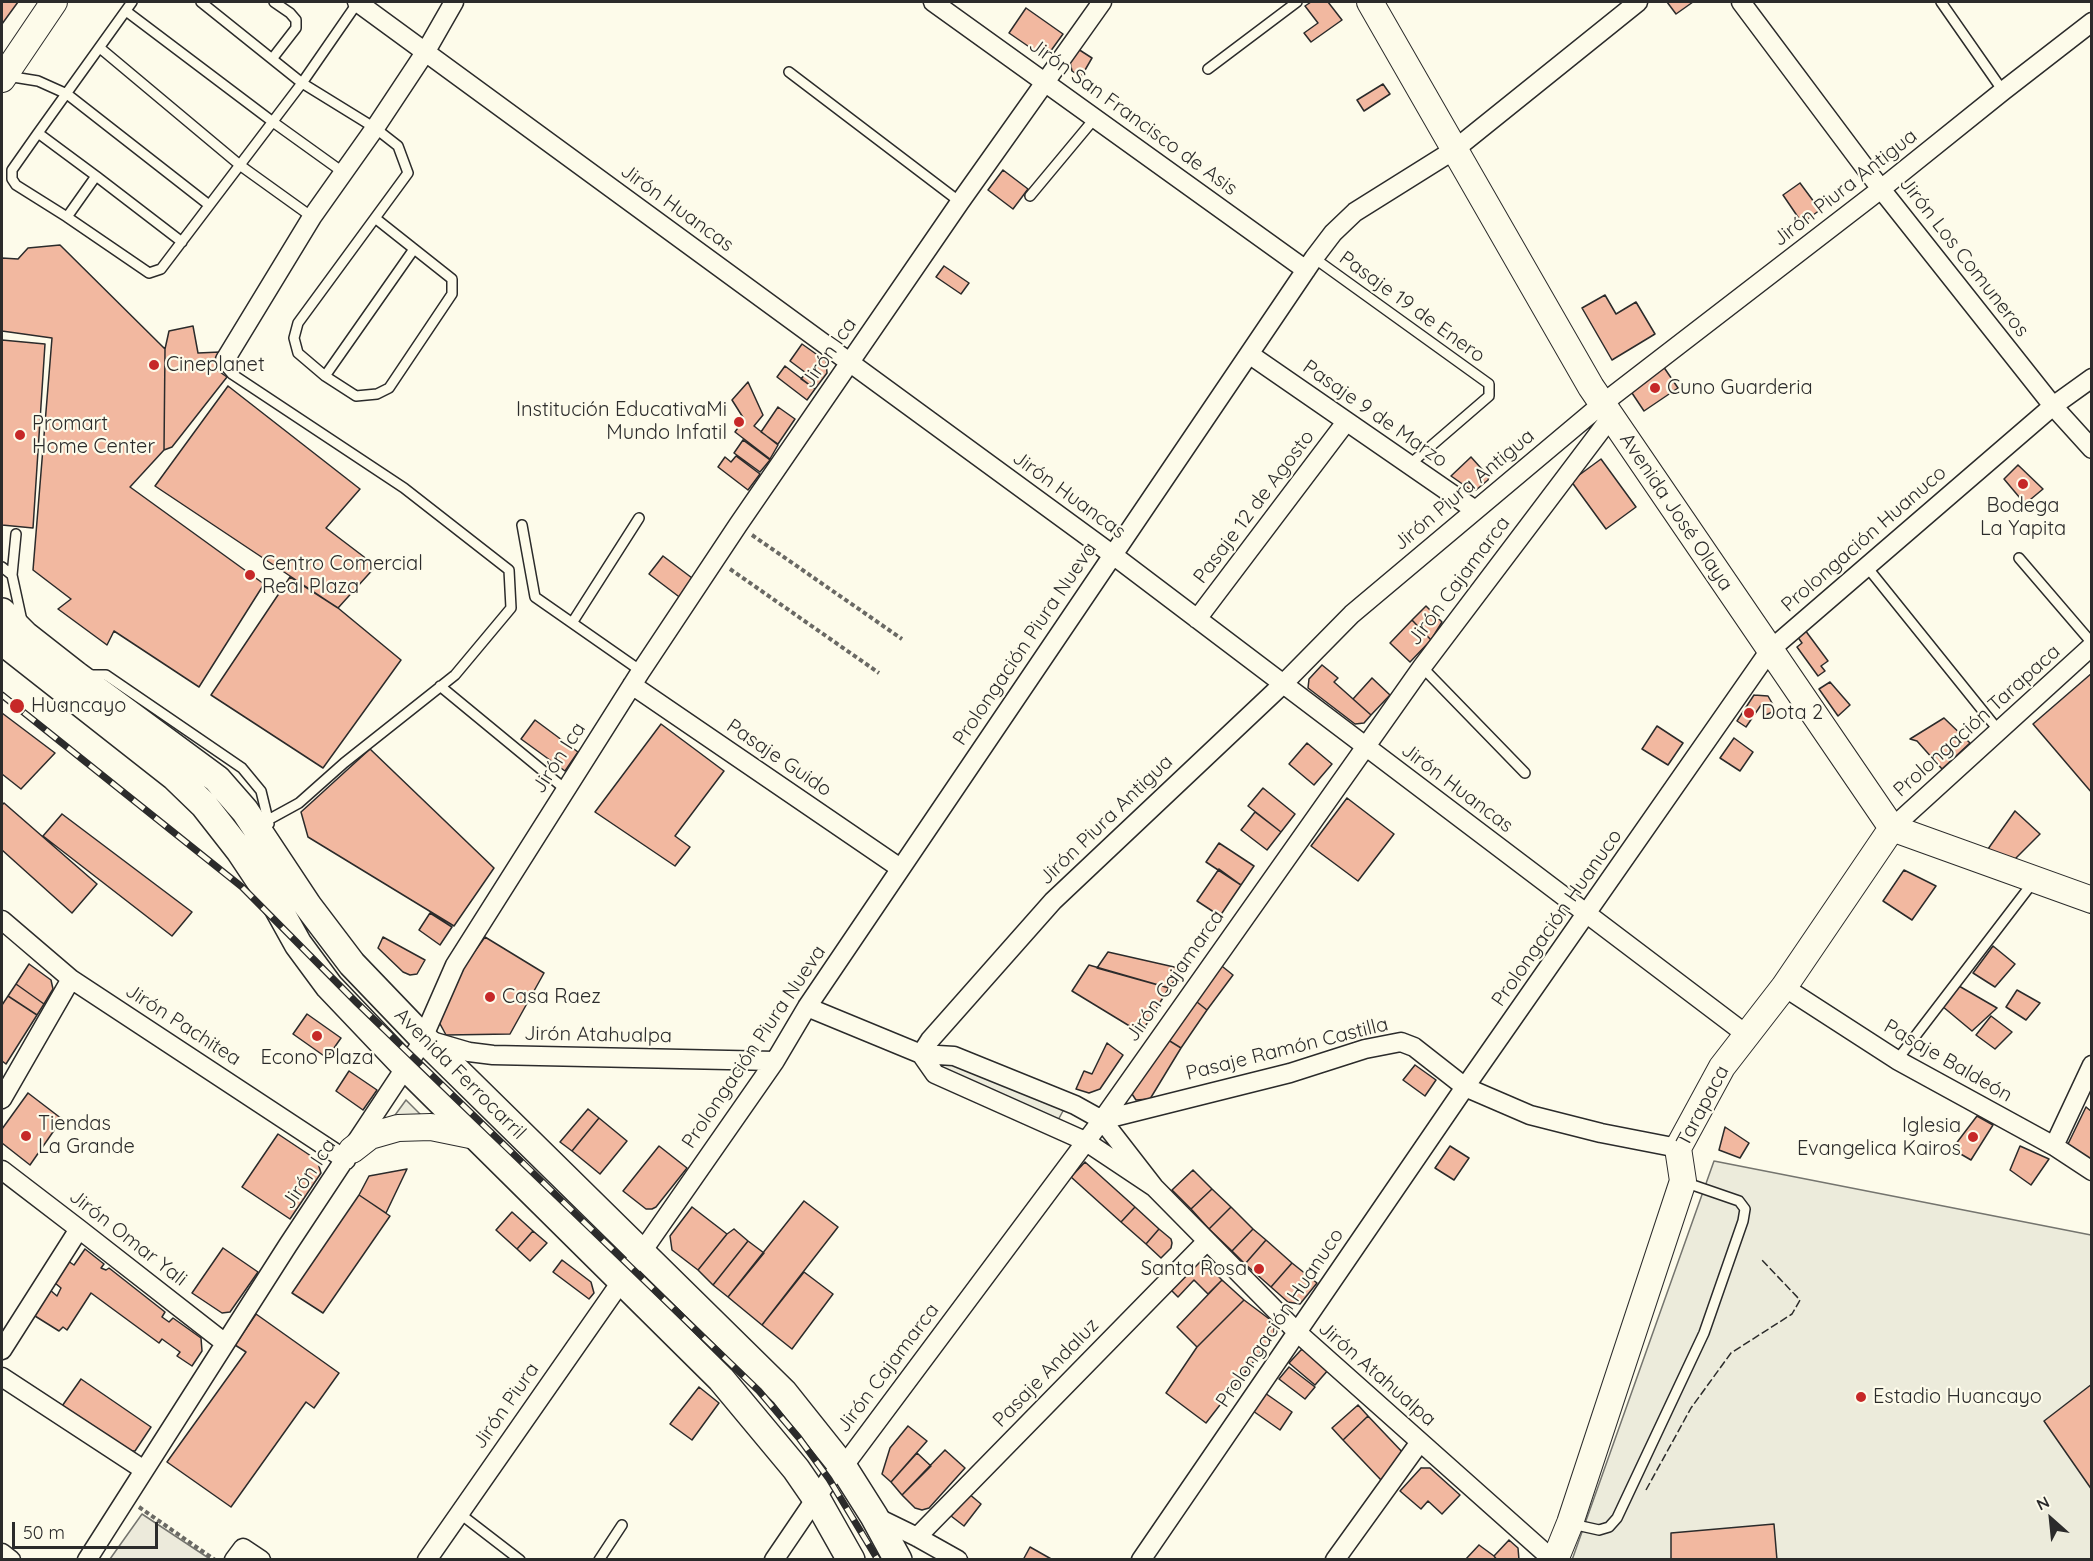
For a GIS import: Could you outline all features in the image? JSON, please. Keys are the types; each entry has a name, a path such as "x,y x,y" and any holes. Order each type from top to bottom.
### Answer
{"main road":[{"name":"Avenida Ferrocarril","path":"2,612 13,638 175,777 221,824 278,908 298,944 329,986 406,1067 622,1279 747,1407 816,1498 852,1560"},
{"name":"Avenida Ferrocarril","path":"13,638 76,675 217,779 245,811 308,906 352,964 423,1038 784,1393 843,1467 874,1516 897,1560"}],"street":[{"path":"3,77 54,2"},
{"name":"Jirón Huancas","path":"357,2 1113,555 1747,1035"},
{"path":"225,360 312,218 426,51 454,2"},
{"name":"Jirón San Francisco de Asis","path":"933,2 1095,118 1310,264"},
{"name":"Jirón Ica","path":"87,1560 225,1343 406,1067 423,1038 455,965 637,678 849,363 1102,2"},
{"name":"Avenida José Olaya","path":"1370,2 1607,410 1892,828"},
{"name":"Prolongación Piura Nueva","path":"622,1279 775,1061 807,1007 900,868 1333,233 1355,212 1454,150 1638,2"},
{"name":"Jirón Los Comuneros","path":"1741,2 1881,189 2053,406 2091,449"},
{"name":"Jirón Piura Antigua","path":"921,1054 930,1040 1053,901 1283,684 1352,614 1475,510 1607,410 2091,22"},
{"name":"Pasaje 9 de Marzo","path":"1249,354 1475,510"},
{"name":"Prolongación Huanuco","path":"1141,1560 1465,1087 1588,914 1770,650 2053,406 2091,378"},
{"name":"Jirón Cajamarca","path":"774,1560 829,1479 843,1467 1102,1119 1365,746 1607,410"},
{"name":"Pasaje 12 de Agosto","path":"1197,619 1346,422"},
{"name":"Prolongación Tarapaca","path":"1892,828 2091,644"},
{"name":"Pasaje Guido","path":"637,678 900,868"},
{"path":"1892,828 2091,900"},
{"name":"Tarapaca","path":"1554,1560 1570,1523 1683,1181 1678,1148 1722,1067 1784,987 1892,828"},
{"name":"Jirón Pachitea","path":"2,920 71,979 349,1155"},
{"path":"2,1099 71,979"},
{"name":"Pasaje Baldeón","path":"1784,987 1897,1060 2054,1146 2091,1171"},
{"name":"Jirón Atahualpa","path":"807,1007 921,1054 954,1056 1102,1119 1154,1187 1298,1333 1554,1560"},
{"name":"Jirón Atahualpa","path":"423,1038 469,1052 493,1055 775,1061"},
{"name":"Pasaje Ramón Castilla","path":"1102,1119 1290,1073 1365,1050 1401,1042 1414,1047 1465,1087 1530,1115 1601,1133 1678,1148"},
{"name":"Jirón Atahualpa","path":"921,1054 936,1074 1085,1141 1154,1187"},
{"path":"2054,1146 2091,1065"},
{"path":"349,1155 370,1136 398,1128 430,1127 475,1136"},
{"name":"Jirón Omar Yali","path":"2,1170 225,1343"},
{"path":"2,1350 79,1228"},
{"name":"Pasaje Andaluz","path":"917,1537 1207,1241"},
{"name":"Jirón Piura","path":"427,1560 622,1279"},
{"path":"2,1377 144,1470"},
{"path":"1335,1560 1420,1442"},
{"path":"874,1516 958,1560"},
{"path":"2,1553 12,1560"},
{"path":"238,1554 261,1560"}],"lane":[{"path":"132,2 12,171 12,179 16,185 149,273 161,269 241,166 302,83 357,2"},
{"path":"201,2 302,83 375,128 398,146 408,173 375,218 298,323 294,338 298,353 325,376 356,396 377,394 389,388 452,294 452,279 375,218"},
{"path":"272,59 296,28 296,20 274,2"},
{"path":"1208,69 1297,2"},
{"path":"1941,2 2003,91"},
{"path":"126,10 273,122 344,172"},
{"path":"100,48 241,166 312,218"},
{"path":"789,72 960,202"},
{"path":"3,77 38,81 67,94 209,205"},
{"path":"1030,196 1095,118"},
{"path":"38,133 182,242"},
{"path":"67,217 96,176"},
{"path":"325,376 414,249"},
{"name":"Pasaje 19 de Enero","path":"1310,264 1490,384 1489,396 1409,465"},
{"path":"225,360 226,368 232,374 404,488 509,570 511,608 455,675 299,803 268,820"},
{"path":"572,623 639,518"},
{"path":"522,525 535,597 572,623 637,678"},
{"path":"13,638 12,575 16,534"},
{"path":"2019,558 2091,644"},
{"path":"2,567 12,575"},
{"path":"1867,567 1998,731"},
{"path":"1422,667 1525,773"},
{"path":"76,675 106,675 242,768 261,791 277,858"},
{"path":"440,686 565,789"},
{"path":"1897,1060 2035,880"},
{"path":"1570,1523 1599,1530 1609,1527 1617,1518 1704,1333 1743,1221 1745,1209 1739,1201 1683,1181"},
{"path":"459,1513 520,1560"},
{"path":"599,1560 622,1525"}],"path":[{"path":"738,525 902,639"},
{"path":"715,559 879,673"},
{"path":"126,1499 215,1560"}],"shaded area":[{"path":"955,1059 1064,1109 1056,1124 952,1076 936,1061"},
{"path":"406,1100 422,1116 390,1122"},
{"name":"Estadio Huancayo","path":"1714,1161 2091,1235 2091,1559 1572,1560"},
{"path":"142,1514 210,1559 110,1559"}],"building":[{"path":"2,2 18,2 2,24"},
{"path":"1311,2 1328,2 1342,20 1311,42 1304,33 1318,23 1305,6"},
{"path":"1667,2 1693,2 1676,14"},
{"path":"1026,8 1063,34 1050,52 1038,53 1009,33"},
{"path":"1078,49 1092,58 1081,77 1072,71 1070,62"},
{"path":"1383,84 1390,94 1364,111 1357,100"},
{"path":"1003,170 1028,189 1013,209 988,190"},
{"path":"1800,183 1820,210 1802,223 1783,195"},
{"path":"60,245 165,349 164,450 130,487 264,584 199,687 114,631 107,645 58,609 71,599 33,570 52,338 2,331 2,258 18,259 28,248"},
{"path":"944,266 969,283 961,294 936,277"},
{"path":"1605,295 1616,314 1636,302 1655,334 1612,360 1582,308"},
{"path":"193,326 198,353 220,352 217,370 227,377 172,447 164,450 165,349 169,331"},
{"name":"Promart Home Center","path":"2,340 45,344 33,528 2,525"},
{"path":"802,344 826,361 827,373 815,389 801,379 806,373 790,361"},
{"path":"785,366 815,389 807,400 777,377"},
{"name":"Cuno Guarderia","path":"1663,366 1678,388 1644,411 1632,393 1632,388"},
{"name":"Institución EducativaMi Mundo Infatil","path":"748,382 763,415 754,426 778,445 770,459 735,432 744,419 732,400"},
{"path":"228,386 360,489 326,528 376,566 338,608 155,486"},
{"path":"778,407 795,419 778,444 761,432"},
{"path":"743,440 770,460 760,472 734,453"},
{"path":"736,456 760,474 748,490 718,467 725,457 731,462"},
{"path":"1471,457 1489,477 1476,490 1471,490 1451,476"},
{"path":"1601,459 1636,507 1606,529 1571,481"},
{"name":"Bodega La Yapita","path":"2018,465 2043,489 2025,504 2004,479"},
{"path":"663,556 696,581 682,599 649,574"},
{"path":"290,577 338,608 401,660 323,768 211,695"},
{"path":"1426,606 1442,622 1431,640 1412,620"},
{"path":"1412,620 1431,640 1410,662 1390,643"},
{"path":"1805,630 1828,661 1821,666 1825,671 1818,676 1797,647 1802,643 1797,636"},
{"path":"1322,665 1338,678 1334,682 1371,715 1364,723 1355,724 1308,688 1309,679"},
{"path":"2092,673 2092,793 2033,724"},
{"path":"1372,678 1390,695 1371,715 1353,699"},
{"path":"1830,682 1850,705 1838,716 1819,689"},
{"name":"Dota 2","path":"1754,695 1768,696 1776,710 1766,715 1761,705 1746,727 1737,721"},
{"path":"2,713 55,753 21,789 2,774"},
{"path":"1944,718 1970,743 1942,769 1917,741 1910,739"},
{"path":"535,720 578,752 565,771 521,739"},
{"path":"661,724 724,771 675,836 690,847 675,866 595,812"},
{"path":"1657,726 1683,743 1668,765 1642,749"},
{"path":"1734,738 1753,752 1740,771 1720,758"},
{"path":"1307,743 1332,764 1314,785 1289,764"},
{"path":"370,749 494,868 454,926 308,837 301,812"},
{"path":"1263,788 1295,814 1281,832 1248,806"},
{"path":"1347,798 1394,834 1358,881 1311,846"},
{"path":"4,803 97,884 72,913 2,850 2,805"},
{"path":"2015,811 2040,834 2012,862 1988,849"},
{"path":"1255,812 1281,832 1267,850 1241,830"},
{"path":"62,814 192,912 172,936 43,836"},
{"path":"1219,843 1254,866 1241,885 1206,862"},
{"path":"1219,869 1241,885 1220,916 1197,901"},
{"path":"1904,870 1936,886 1912,920 1883,901"},
{"path":"430,913 452,927 440,945 419,930"},
{"path":"383,937 425,960 417,974 410,975 403,972 378,948"},
{"name":"Casa Raez","path":"485,937 544,973 510,1034 446,1035 439,1022 464,966"},
{"path":"1993,946 2015,964 1995,987 1973,973"},
{"path":"1108,952 1183,969 1169,988 1097,968"},
{"path":"1218,963 1233,975 1207,1010 1192,998"},
{"path":"29,964 51,980 53,989 44,1004 16,984"},
{"path":"1089,965 1169,988 1141,1033 1072,991"},
{"path":"16,984 44,1004 37,1015 8,996"},
{"path":"1959,986 1997,1008 1972,1031 1942,1006"},
{"path":"2017,990 2040,1003 2026,1020 2006,1007"},
{"path":"8,996 37,1015 6,1064 2,1061 2,1005"},
{"path":"1192,998 1207,1010 1181,1048 1165,1038"},
{"name":"Econo Plaza","path":"307,1014 341,1038 327,1058 293,1034"},
{"path":"1991,1016 2012,1032 1995,1049 1976,1035"},
{"path":"1165,1038 1181,1048 1150,1099 1136,1100 1132,1094"},
{"path":"1107,1043 1123,1055 1100,1089 1089,1093 1076,1089 1084,1071 1092,1074"},
{"path":"1415,1065 1436,1080 1425,1096 1403,1080"},
{"path":"349,1071 377,1090 363,1110 336,1091"},
{"name":"Tiendas La Grande","path":"28,1093 62,1119 30,1165 2,1143 2,1129"},
{"path":"2086,1107 2092,1112 2092,1162 2070,1148 2068,1144"},
{"path":"588,1109 599,1118 572,1151 560,1142"},
{"name":"Iglesia Evangelica Kairos","path":"1977,1116 1993,1125 1971,1160 1952,1149"},
{"path":"599,1118 627,1141 600,1174 572,1151"},
{"path":"1725,1127 1749,1143 1740,1158 1719,1150"},
{"path":"278,1134 317,1160 321,1173 290,1219 242,1187"},
{"path":"659,1146 687,1168 656,1207 646,1209 623,1191"},
{"path":"1450,1146 1469,1158 1454,1180 1435,1168"},
{"path":"2020,1146 2049,1159 2031,1185 2010,1170"},
{"path":"1085,1162 1135,1207 1121,1222 1071,1177"},
{"path":"407,1169 386,1213 359,1195 369,1176"},
{"path":"1193,1170 1212,1189 1191,1209 1172,1190"},
{"path":"1212,1189 1231,1207 1209,1229 1191,1209"},
{"path":"359,1195 390,1216 323,1313 292,1293"},
{"path":"804,1201 838,1227 762,1325 728,1297"},
{"path":"692,1207 727,1234 698,1270 672,1250 670,1236"},
{"path":"1135,1207 1159,1229 1146,1244 1121,1222"},
{"path":"1231,1207 1253,1229 1232,1251 1209,1229"},
{"path":"512,1212 533,1231 517,1249 496,1230"},
{"path":"734,1229 748,1241 713,1285 698,1270 727,1234"},
{"path":"1159,1229 1171,1239 1172,1243 1171,1248 1161,1258 1146,1244"},
{"path":"1253,1229 1266,1240 1245,1264 1232,1251"},
{"path":"533,1231 547,1243 530,1261 517,1249"},
{"path":"1266,1240 1292,1263 1271,1287 1245,1264"},
{"path":"748,1241 764,1253 728,1297 713,1285"},
{"path":"223,1248 258,1272 230,1312 222,1313 192,1293"},
{"path":"85,1249 104,1264 101,1268 106,1270 109,1268 165,1312 162,1317 169,1322 173,1318 201,1338 202,1351 192,1366 177,1356 180,1352 162,1339 159,1343 91,1293 67,1330 63,1327 59,1331 35,1316 50,1290 57,1296 61,1288 55,1283 68,1261 74,1265"},
{"path":"1201,1259 1222,1280 1208,1294 1194,1280 1178,1297 1166,1285"},
{"path":"562,1260 591,1282 594,1293 589,1299 553,1272"},
{"path":"1292,1263 1317,1283 1300,1304 1288,1302 1271,1287"},
{"path":"804,1272 833,1294 792,1349 762,1325"},
{"path":"1222,1280 1244,1300 1197,1347 1177,1327"},
{"path":"1244,1300 1272,1321 1274,1335 1206,1423 1166,1393 1197,1347"},
{"path":"256,1314 339,1373 314,1408 306,1402 231,1507 167,1462 246,1352 235,1345"},
{"path":"1301,1350 1307,1350 1329,1369 1315,1385 1289,1363"},
{"path":"1289,1367 1315,1387 1305,1399 1279,1379"},
{"path":"81,1379 151,1427 135,1451 122,1451 60,1409"},
{"path":"2092,1384 2092,1490 2044,1421"},
{"path":"699,1387 719,1403 692,1440 670,1424"},
{"path":"1265,1393 1292,1412 1280,1430 1253,1411"},
{"path":"1358,1405 1368,1416 1343,1440 1332,1428"},
{"path":"1368,1416 1406,1456 1381,1480 1343,1440"},
{"path":"908,1426 927,1441 891,1482 882,1474 890,1448"},
{"path":"945,1450 965,1468 929,1508 922,1510 915,1508 902,1495"},
{"path":"917,1453 931,1466 902,1495 891,1482"},
{"path":"1421,1468 1430,1468 1460,1495 1442,1514 1428,1501 1421,1509 1400,1491"},
{"path":"968,1493 981,1504 964,1526 951,1516"},
{"path":"1774,1524 1777,1560 1671,1560 1671,1533"},
{"path":"1509,1540 1518,1548 1519,1560 1497,1560 1494,1556"},
{"path":"1479,1545 1494,1556 1497,1560 1465,1560"},
{"path":"1030,1547 1053,1560 1023,1560"}],"railway":[{"path":"2,695 242,887 356,1002 759,1391 799,1438 829,1479 878,1560"}],"fence":[{"path":"1646,1490 1691,1408 1731,1353 1792,1314 1800,1300 1762,1260"}],"place":[{"name":"Cineplanet","path":"154,365"},
{"name":"Cuno Guarderia","path":"1655,388"},
{"name":"Institución EducativaMi Mundo Infatil","path":"739,422"},
{"name":"Promart Home Center","path":"20,435"},
{"name":"Bodega La Yapita","path":"2023,484"},
{"name":"Centro Comercial Real Plaza","path":"250,575"},
{"name":"Huancayo","path":"17,706"},
{"name":"Dota 2","path":"1749,713"},
{"name":"Casa Raez","path":"490,997"},
{"name":"Econo Plaza","path":"317,1036"},
{"name":"Tiendas La Grande","path":"26,1136"},
{"name":"Iglesia Evangelica Kairos","path":"1973,1137"},
{"name":"Santa Rosa","path":"1259,1269"},
{"name":"Estadio Huancayo","path":"1861,1397"}]}
